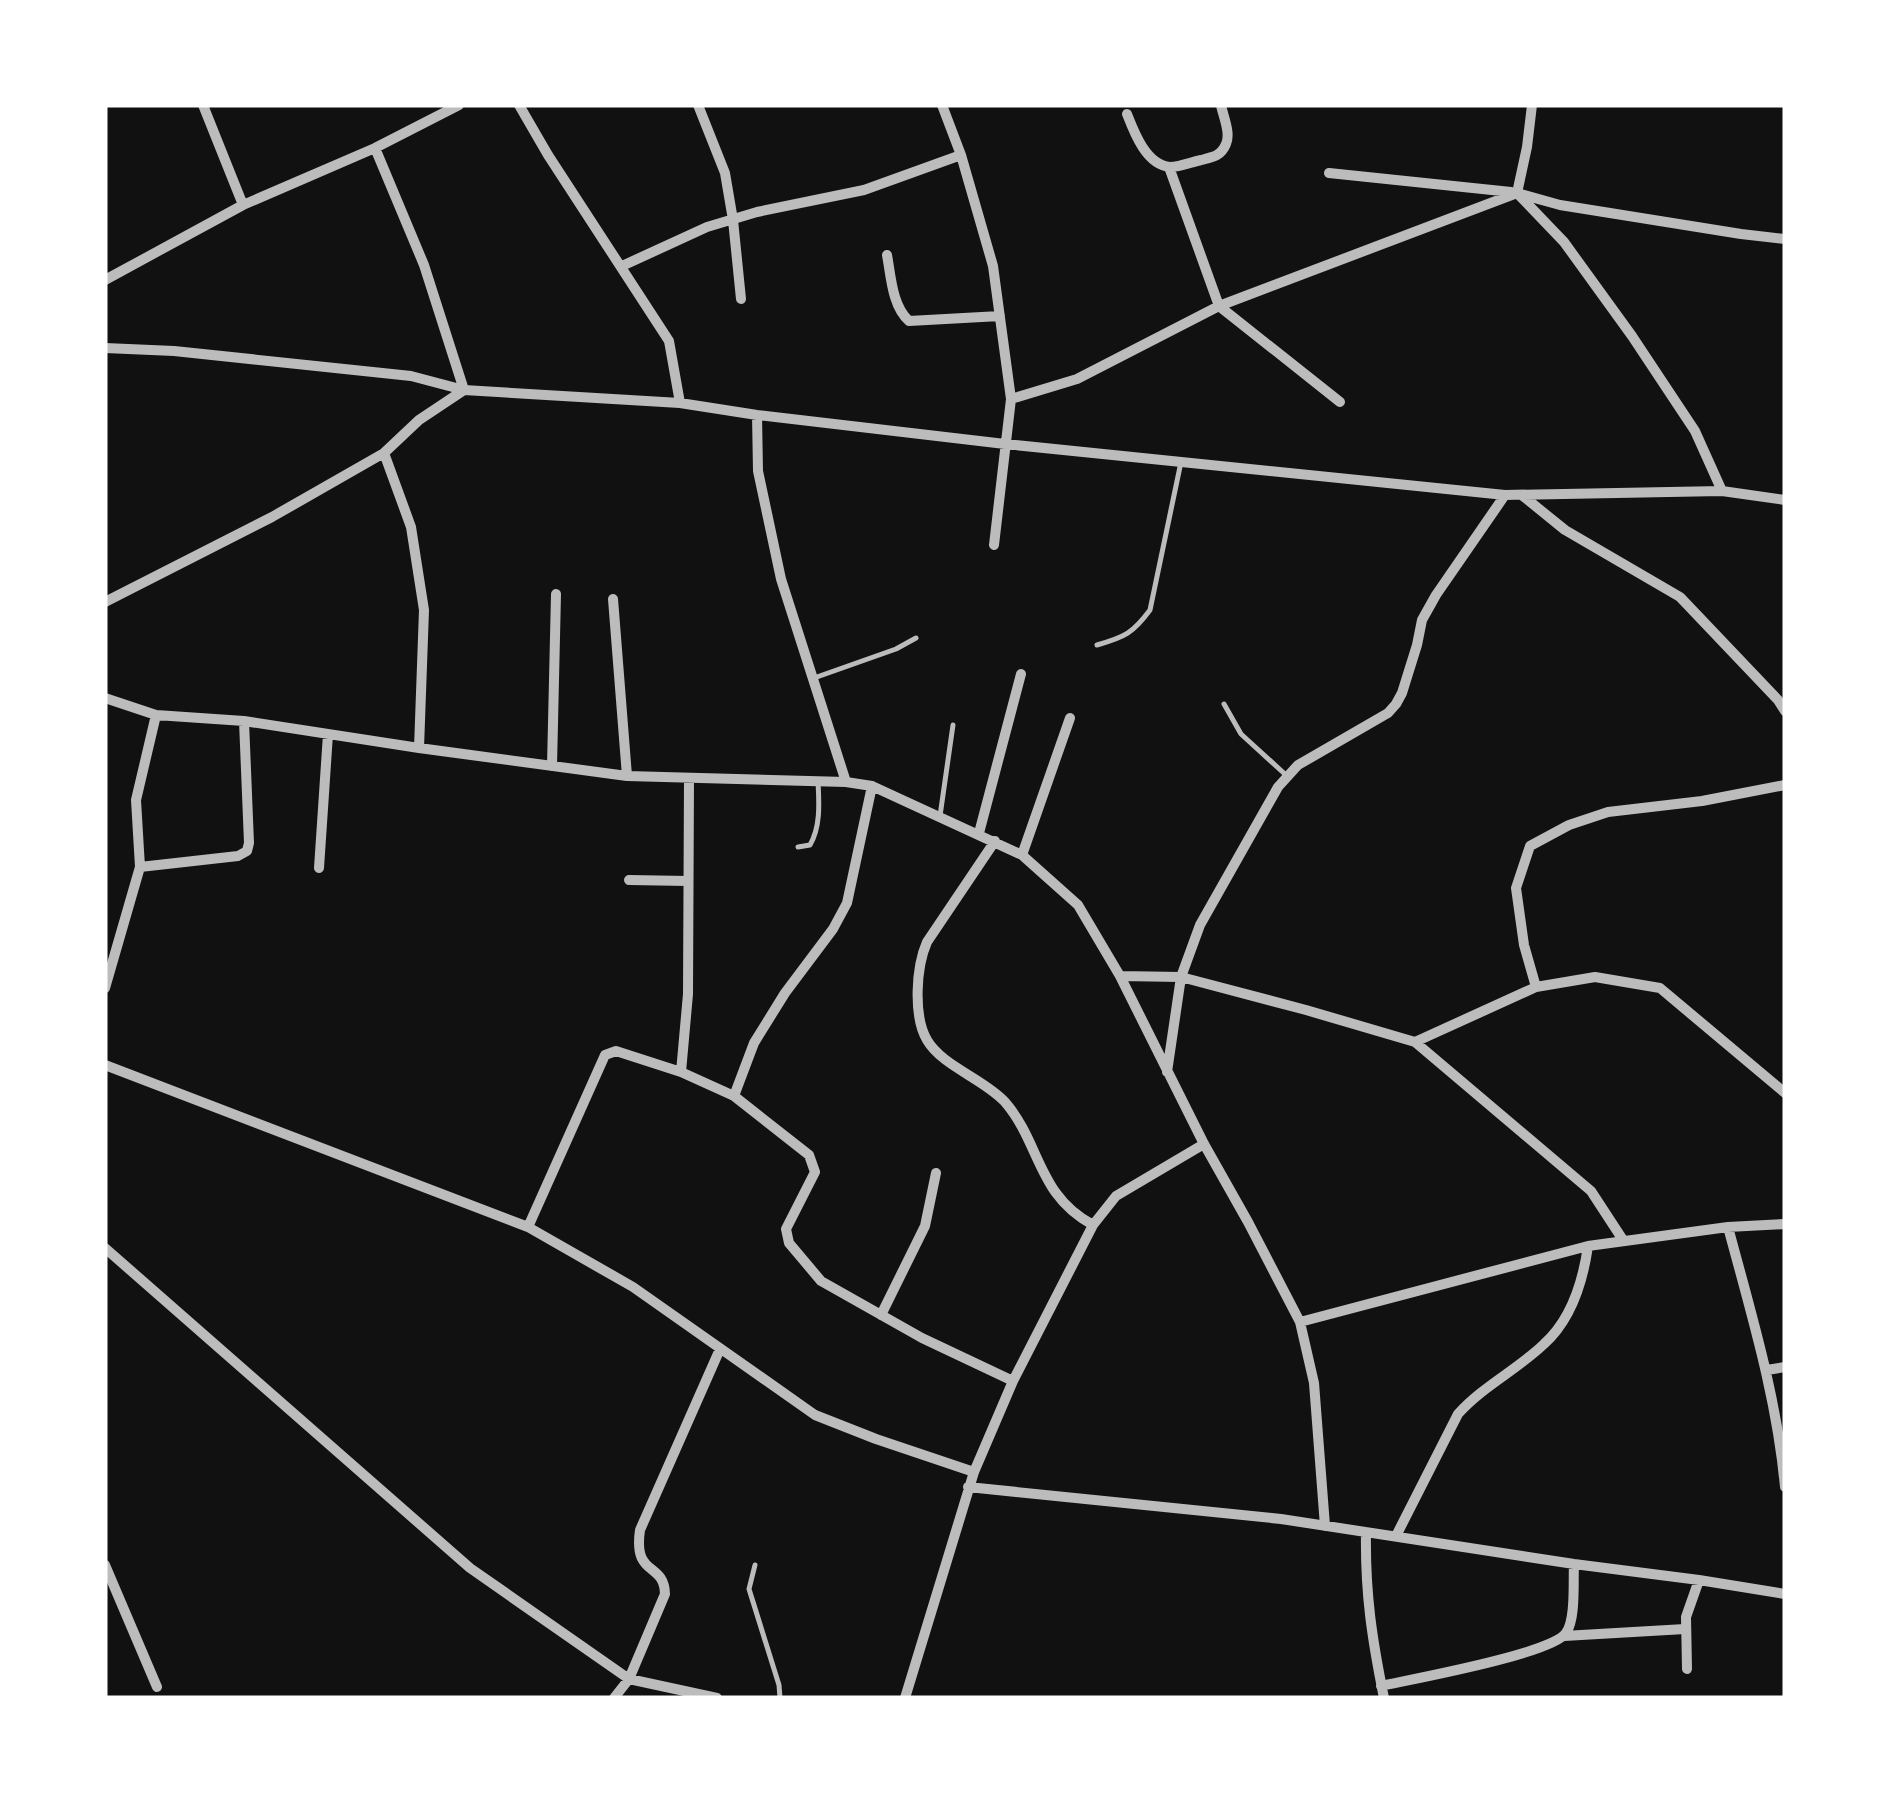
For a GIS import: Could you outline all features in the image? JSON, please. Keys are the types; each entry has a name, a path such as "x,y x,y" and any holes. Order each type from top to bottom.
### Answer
{"street":[{"path":"203,105 243,205"},
{"path":"105,280 243,205 375,148 459,105"},
{"path":"519,105 669,341 680,403"},
{"path":"698,105 725,173 741,299"},
{"path":"942,105 961,155 993,266 1011,399 994,545"},
{"path":"1127,114 1144,150 1169,167 1217,156 1226,146 1228,136 1221,105"},
{"path":"1517,193 1532,105"},
{"path":"375,148 424,265 464,390"},
{"path":"622,266 708,228 757,212 864,190 961,155"},
{"path":"1169,167 1220,306 1340,402"},
{"path":"1328,173 1517,193 1560,206 1785,239"},
{"path":"1011,399 1076,380 1220,306 1517,193"},
{"path":"1517,193 1564,242 1632,336 1695,431 1722,491"},
{"path":"887,254 896,298 902,315 909,320 1000,316"},
{"path":"105,348 174,351 411,376 464,390 680,403 1006,444 1505,495 1722,491 1785,500"},
{"path":"105,602 272,517 384,453 419,420 464,390"},
{"path":"757,415 758,471 781,578 846,782"},
{"path":"384,453 411,527 424,610 420,748"},
{"path":"1167,1072 1181,978 1200,925 1287,776 1298,765 1388,713 1396,704 1422,620 1505,495"},
{"path":"1522,496 1564,530 1680,596 1785,711"},
{"path":"552,766 556,594"},
{"path":"613,599 627,776"},
{"path":"979,833 1021,674"},
{"path":"105,698 156,716 244,721 627,776 872,786 1022,854 1078,906 1120,976 1204,1144 1300,1322 1314,1383 1325,1526"},
{"path":"105,988 140,867 136,800 156,716"},
{"path":"1022,854 1070,718"},
{"path":"140,867 238,856 247,851 244,721"},
{"path":"319,868 328,734"},
{"path":"681,1072 688,994 690,778"},
{"path":"1536,987 1524,945 1516,888 1530,846 1569,825 1608,812 1785,784"},
{"path":"734,1096 754,1043 847,904 872,786"},
{"path":"995,841 926,942 918,994 921,1023 928,1041 941,1055 1005,1102 1064,1206 1092,1225"},
{"path":"628,880 688,880"},
{"path":"1120,976 1181,978 1414,1042 1591,1192 1623,1240"},
{"path":"1414,1042 1536,987 1595,977 1660,988 1785,1093"},
{"path":"528,1227 606,1055 616,1051 681,1072 734,1096 809,1156 815,1172 786,1228 788,1243 821,1281 922,1338 1014,1382"},
{"path":"105,1065 528,1227 633,1287 815,1415 974,1472"},
{"path":"906,1698 968,1487 1014,1382 1092,1225 1116,1196 1204,1144"},
{"path":"880,1314 925,1226 936,1173"},
{"path":"1300,1322 1588,1246 1728,1227 1785,1224"},
{"path":"1728,1227 1767,1370 1785,1486"},
{"path":"1396,1536 1458,1414 1544,1345 1561,1326 1575,1297 1588,1246"},
{"path":"105,1249 470,1568 630,1679 717,1698"},
{"path":"614,1698 630,1679 666,1594 658,1574 641,1561 640,1530 720,1348"},
{"path":"1767,1370 1785,1366"},
{"path":"968,1487 1261,1517 1785,1594"},
{"path":"1366,1532 1365,1577 1382,1692 1547,1645 1564,1636 1686,1629"},
{"path":"1564,1636 1570,1623 1574,1564"},
{"path":"105,1565 157,1687"},
{"path":"1688,1668 1686,1629 1699,1580"}],"lane":[{"path":"1097,645 1124,637 1150,610 1182,461"},
{"path":"814,678 916,638"},
{"path":"1224,704 1241,734 1287,776"},
{"path":"940,816 953,725"},
{"path":"798,847 810,845 814,838 820,807 818,782"},
{"path":"754,1565 749,1589 780,1698"}]}
